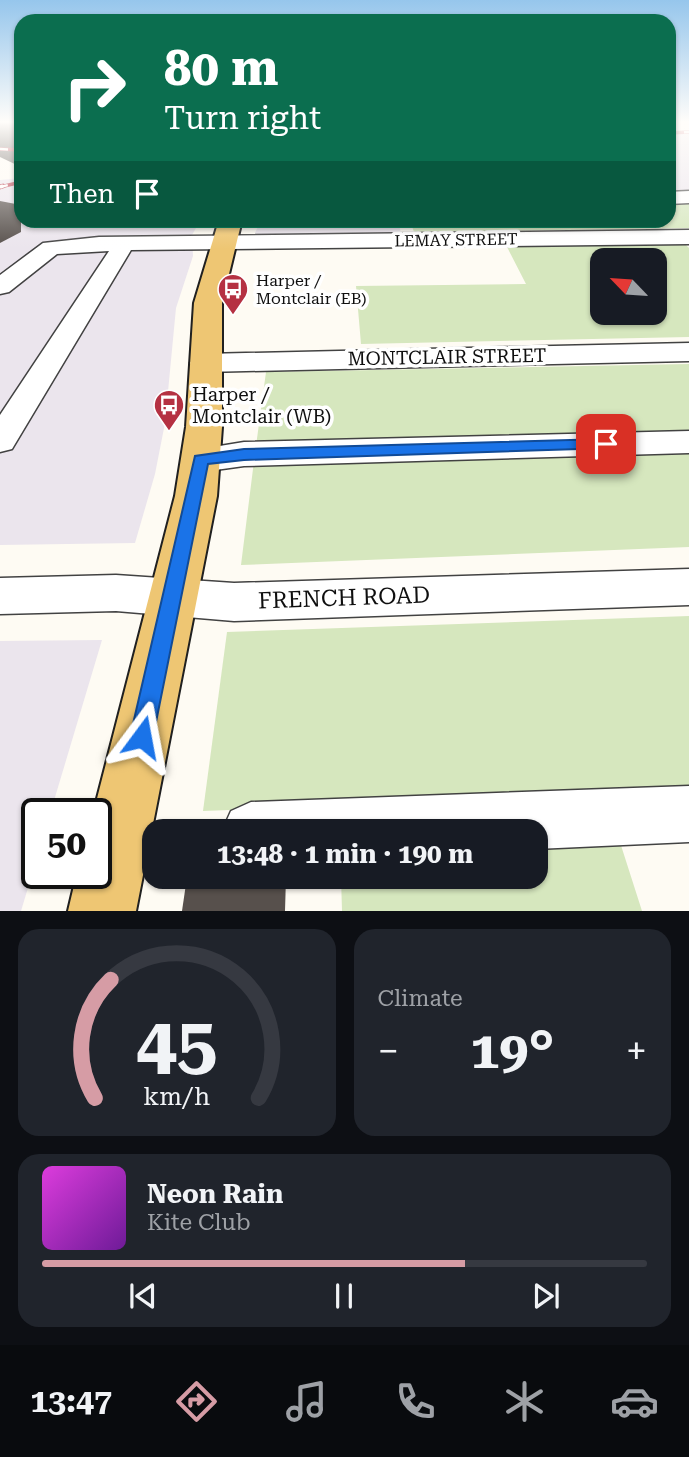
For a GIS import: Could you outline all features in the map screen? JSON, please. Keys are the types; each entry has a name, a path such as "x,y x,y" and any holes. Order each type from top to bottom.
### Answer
{"main road":[{"path":"102,911 136,836 174,598 201,460 208,303 228,232"}],"street":[{"path":"0,287 73,228"},
{"name":"LEMAY STREET","path":"51,248 124,244 228,232 689,237"},
{"path":"0,441 124,244"},
{"name":"MONTCLAIR STREET","path":"205,363 689,352"},
{"path":"201,460 244,454 689,442"},
{"name":"FRENCH ROAD","path":"0,596 117,593 234,602 689,587"},
{"path":"548,819 689,814"}],"shaded area":[{"path":"676,164 689,164 689,194 676,195"},
{"path":"14,179 14,228 196,228 192,235 193,256 176,308 165,423 155,474 135,543 0,545 0,180"},
{"path":"257,228 400,228 401,233 261,236 255,233"},
{"path":"102,640 55,798 21,798 21,889 28,889 21,911 0,911 0,641"}],"green space":[{"path":"676,200 689,200 689,228 414,232 413,228 676,228"},
{"path":"685,244 689,248 689,337 361,344 356,286 526,284 507,247"},
{"path":"689,364 689,435 256,446 266,372"},
{"path":"689,449 689,547 241,565 254,461"},
{"path":"689,616 689,793 203,811 227,632"},
{"path":"618,836 642,911 342,911 341,889 548,889 548,839"}],"building":[{"path":"0,201 14,204 14,228 21,228 21,232 0,243"},
{"path":"185,889 286,889 285,911 182,911"}],"railway":[{"path":"3,186 0,187 14,184"}],"place":[{"name":"Harper / Montclair (EB)","path":"233,316"},
{"name":"Harper / Montclair (WB)","path":"169,432"}],"route":[{"path":"142,737 185,547 201,460 244,454 606,444"}]}
